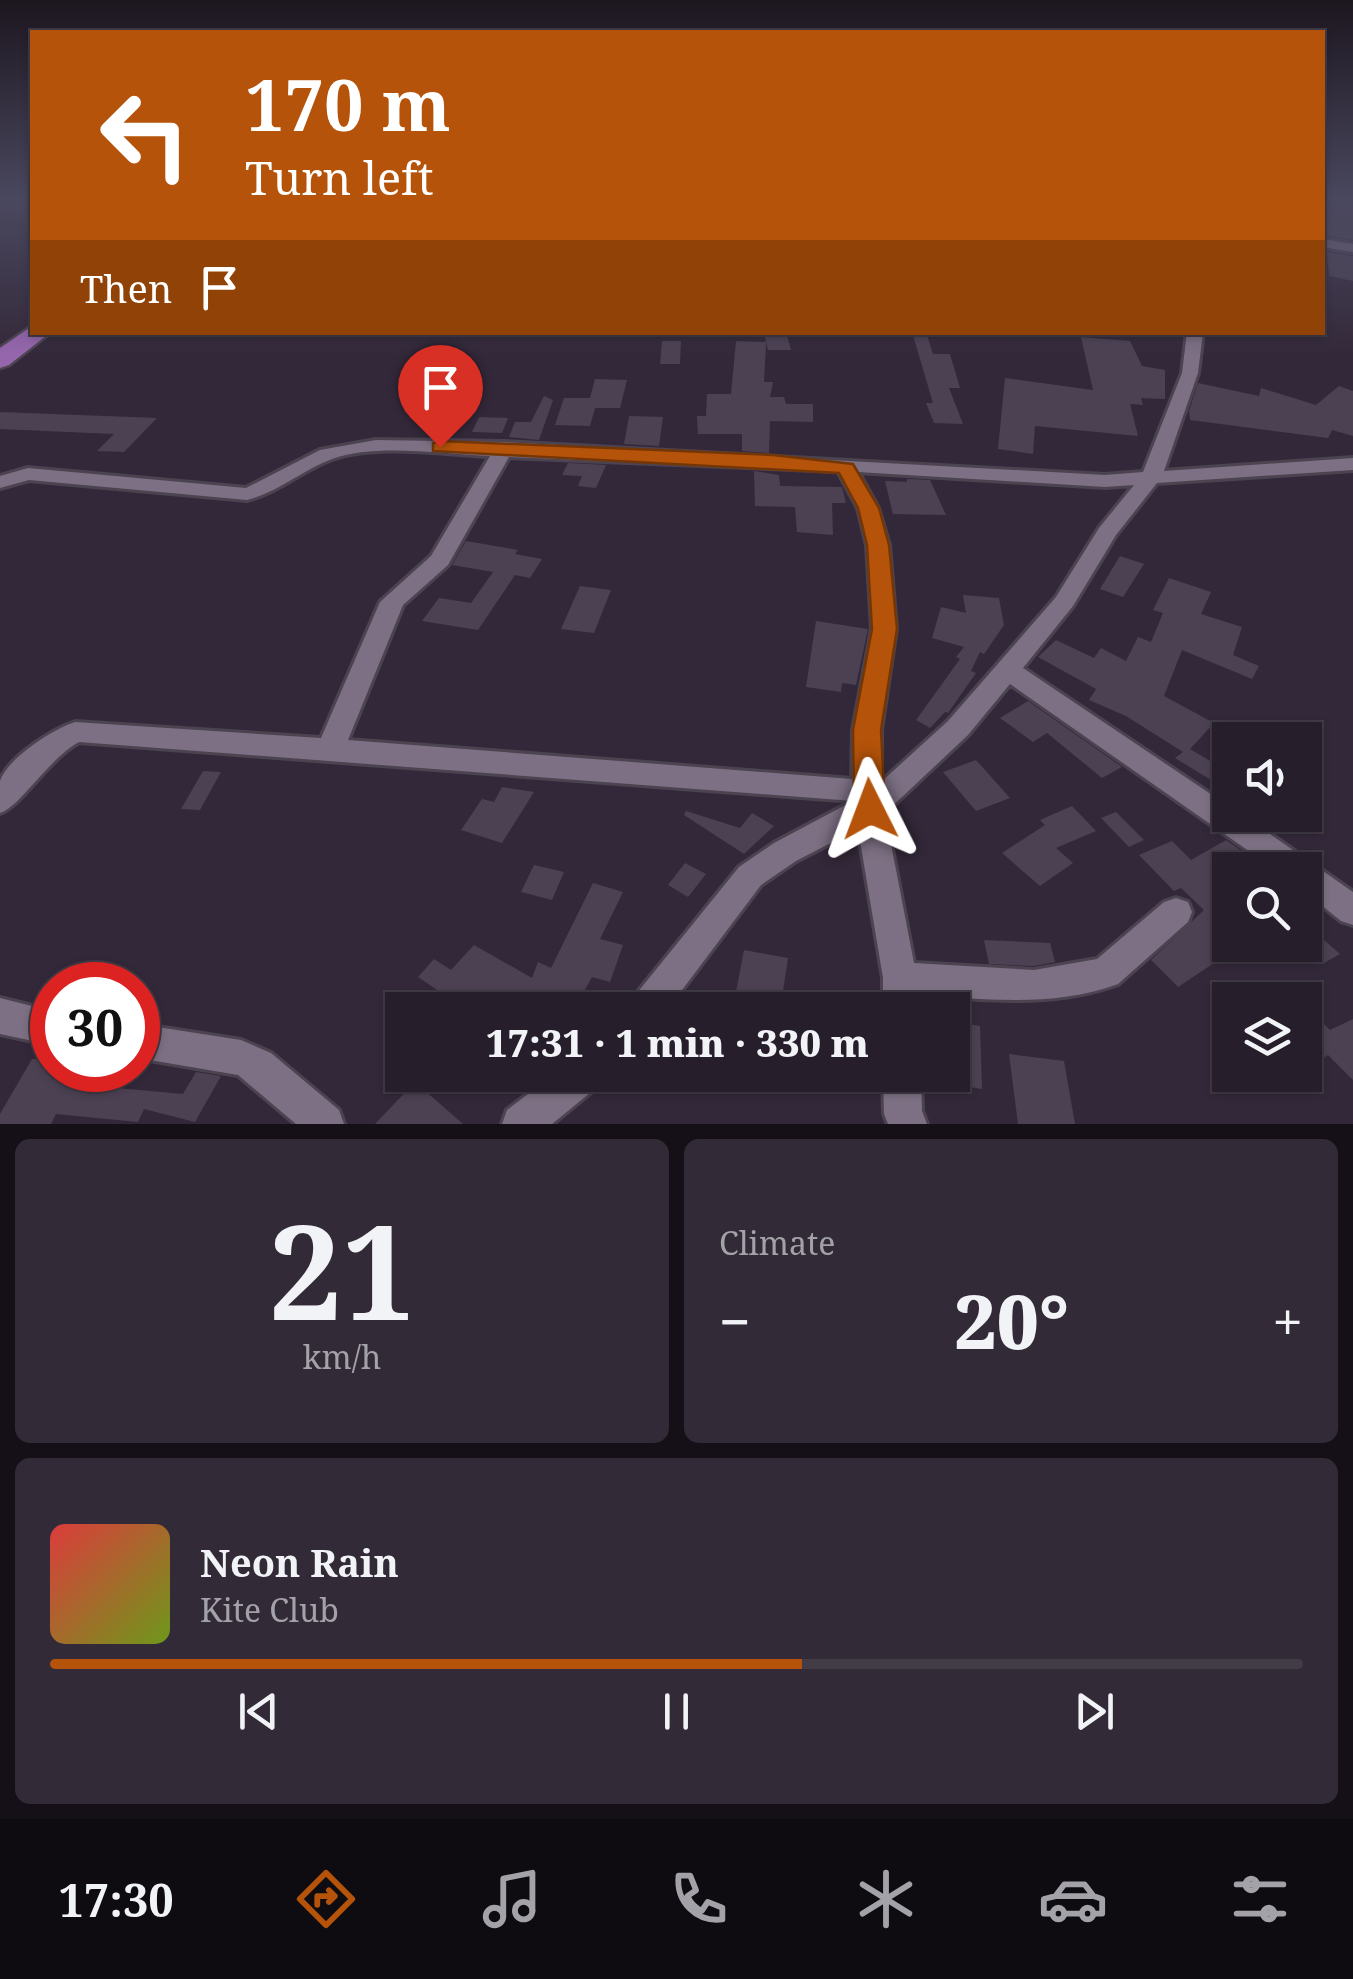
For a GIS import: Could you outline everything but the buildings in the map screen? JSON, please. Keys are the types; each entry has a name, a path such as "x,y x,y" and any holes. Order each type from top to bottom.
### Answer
{"main road":[{"path":"0,341 30,320"},
{"path":"0,360 34,335"}],"street":[{"path":"660,992 750,876 868,800 958,728 1065,601 1107,533 1152,476 1190,373 1195,335"},
{"path":"0,482 28,474 246,494 268,488 316,458 341,449 376,446 504,448 1105,481 1353,464"},
{"path":"330,749 392,602 440,560 504,448"},
{"path":"846,468 868,508 878,545 884,629 867,730 868,800 901,992"},
{"path":"1006,668 1273,852"},
{"path":"0,802 34,758 55,741 75,732 330,749 868,800"},
{"path":"1322,887 1353,911"},
{"path":"934,992 1034,986 1106,973 1176,912"},
{"path":"0,1014 6,1020 30,1024"},
{"path":"160,1045 241,1058 258,1066 325,1124"},
{"path":"520,1124 561,1092"},
{"path":"902,1092 903,1114 908,1124"}],"route":[{"path":"440,447 773,461 846,468 868,508 878,545 884,629 867,730 866,792 870,809"}]}
